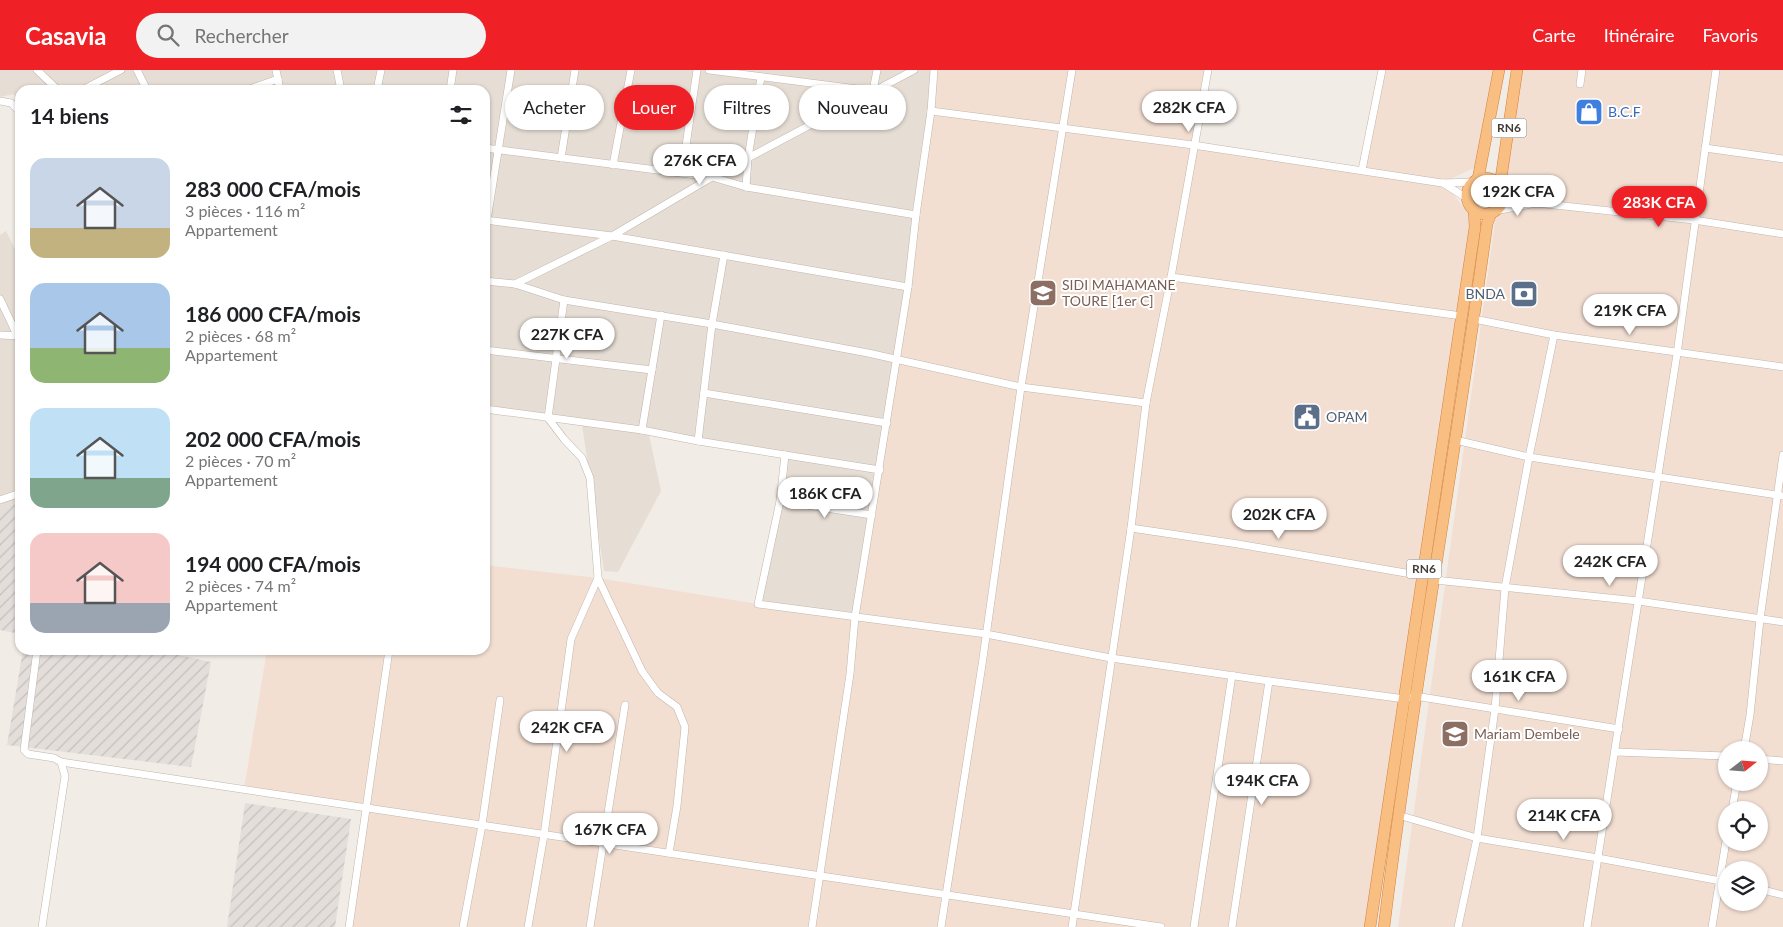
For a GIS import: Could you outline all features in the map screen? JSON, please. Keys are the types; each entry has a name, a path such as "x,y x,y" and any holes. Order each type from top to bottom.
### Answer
{"highway":[{"name":"RN6","path":"1476,181 1499,70"},
{"name":"RN6","path":"1501,187 1517,70"},
{"path":"1487,178 1492,179 1501,187 1504,194 1502,204 1493,212 1479,213 1474,210 1468,200 1468,190 1476,181 1487,178"},
{"name":"RN6","path":"1384,927 1398,815 1423,576 1475,227 1474,210"},
{"name":"RN6","path":"1370,927 1410,698 1435,580 1487,224 1493,212"}],"street":[{"path":"38,70 53,85"},
{"path":"92,85 121,70"},
{"path":"137,70 144,85"},
{"path":"276,70 279,85"},
{"path":"337,70 340,85"},
{"path":"378,85 380,70"},
{"path":"451,85 453,70"},
{"path":"490,198 511,70"},
{"path":"560,158 575,70"},
{"path":"613,165 631,70"},
{"path":"682,173 697,70"},
{"path":"709,70 820,85"},
{"path":"874,85 877,70"},
{"path":"886,85 914,70"},
{"path":"812,927 850,674 855,617 908,287 931,111 934,70"},
{"path":"941,927 986,634 1021,387 1072,70"},
{"path":"1072,927 1131,528 1146,403 1171,277 1193,144 1208,70"},
{"path":"1362,170 1382,70"},
{"path":"1580,84 1582,70"},
{"path":"1587,927 1677,354 1716,70"},
{"path":"746,187 748,158 760,77"},
{"path":"261,85 278,79"},
{"path":"0,101 11,103 15,107"},
{"path":"931,111 1193,144 1442,183 1476,181"},
{"path":"514,284 612,236 712,177 801,130"},
{"path":"1705,148 1783,159"},
{"path":"490,149 712,177 746,187 916,215"},
{"path":"1442,183 1468,200"},
{"path":"1501,187 1536,204"},
{"path":"1493,212 1536,204 1694,220 1783,234"},
{"path":"490,221 612,236 908,287"},
{"path":"698,441 712,324 724,255"},
{"path":"1171,277 1462,316"},
{"path":"490,282 514,284 564,300 712,324 897,359 1021,387 1146,403"},
{"path":"0,299 15,328"},
{"path":"564,300 548,418 582,458 590,478 598,578 642,671 658,693 677,708 685,726 670,853"},
{"path":"642,430 661,315"},
{"path":"1474,319 1554,335 1677,354 1783,367"},
{"path":"0,335 15,336"},
{"path":"1458,927 1477,838 1494,709 1505,588 1554,335"},
{"path":"490,351 652,370"},
{"path":"704,393 887,423"},
{"path":"490,410 642,430 698,441 880,470"},
{"path":"1455,440 1530,457 1780,496"},
{"path":"785,455 780,501 758,604 986,634 1111,658 1269,681 1494,709 1618,729"},
{"path":"1746,741 1760,619 1780,496 1783,455"},
{"path":"0,500 15,495"},
{"path":"780,501 872,515"},
{"path":"1131,528 1238,544 1423,576"},
{"path":"528,927 544,835 570,639 598,578"},
{"path":"1435,580 1638,600 1783,622"},
{"path":"36,655 24,750 28,754 54,758 61,762 1161,927"},
{"path":"349,927 388,655"},
{"path":"1194,927 1232,675"},
{"path":"1232,927 1269,681"},
{"path":"463,927 482,825 500,700"},
{"path":"590,927 625,705"},
{"path":"1615,752 1718,756"},
{"path":"1768,760 1783,761"},
{"path":"42,927 65,776 61,762"},
{"path":"1398,815 1477,838 1718,880"},
{"path":"1768,891 1783,894"},
{"path":"1712,927 1718,902"}],"shaded area":[{"path":"0,70 938,70 855,617 758,604 785,455 649,435 661,491 618,572 604,571 582,425 490,411 490,85 15,85 15,96 14,94 0,97"},
{"path":"938,70 1208,70 1194,145 1362,170 1382,70 1500,70 1485,163 1444,182 1476,224 1374,927 349,927 366,808 244,789 266,655 490,655 490,566 598,578 758,604 855,617"},
{"path":"1522,70 1783,70 1783,927 1398,927 1500,185"},
{"path":"6,231 15,249 15,504 0,509 0,235"},
{"path":"15,504 15,633 0,630 0,509"},
{"path":"22,655 178,655 211,662 191,767 7,745"},
{"path":"245,803 351,819 335,927 227,927"}],"place":[{"name":"B.C.F","path":"1589,112"},
{"name":"SIDI MAHAMANE TOURE [1er C]","path":"1043,293"},
{"name":"BNDA","path":"1524,294"},
{"name":"OPAM","path":"1307,417"},
{"name":"Mariam Dembele","path":"1455,734"}]}
